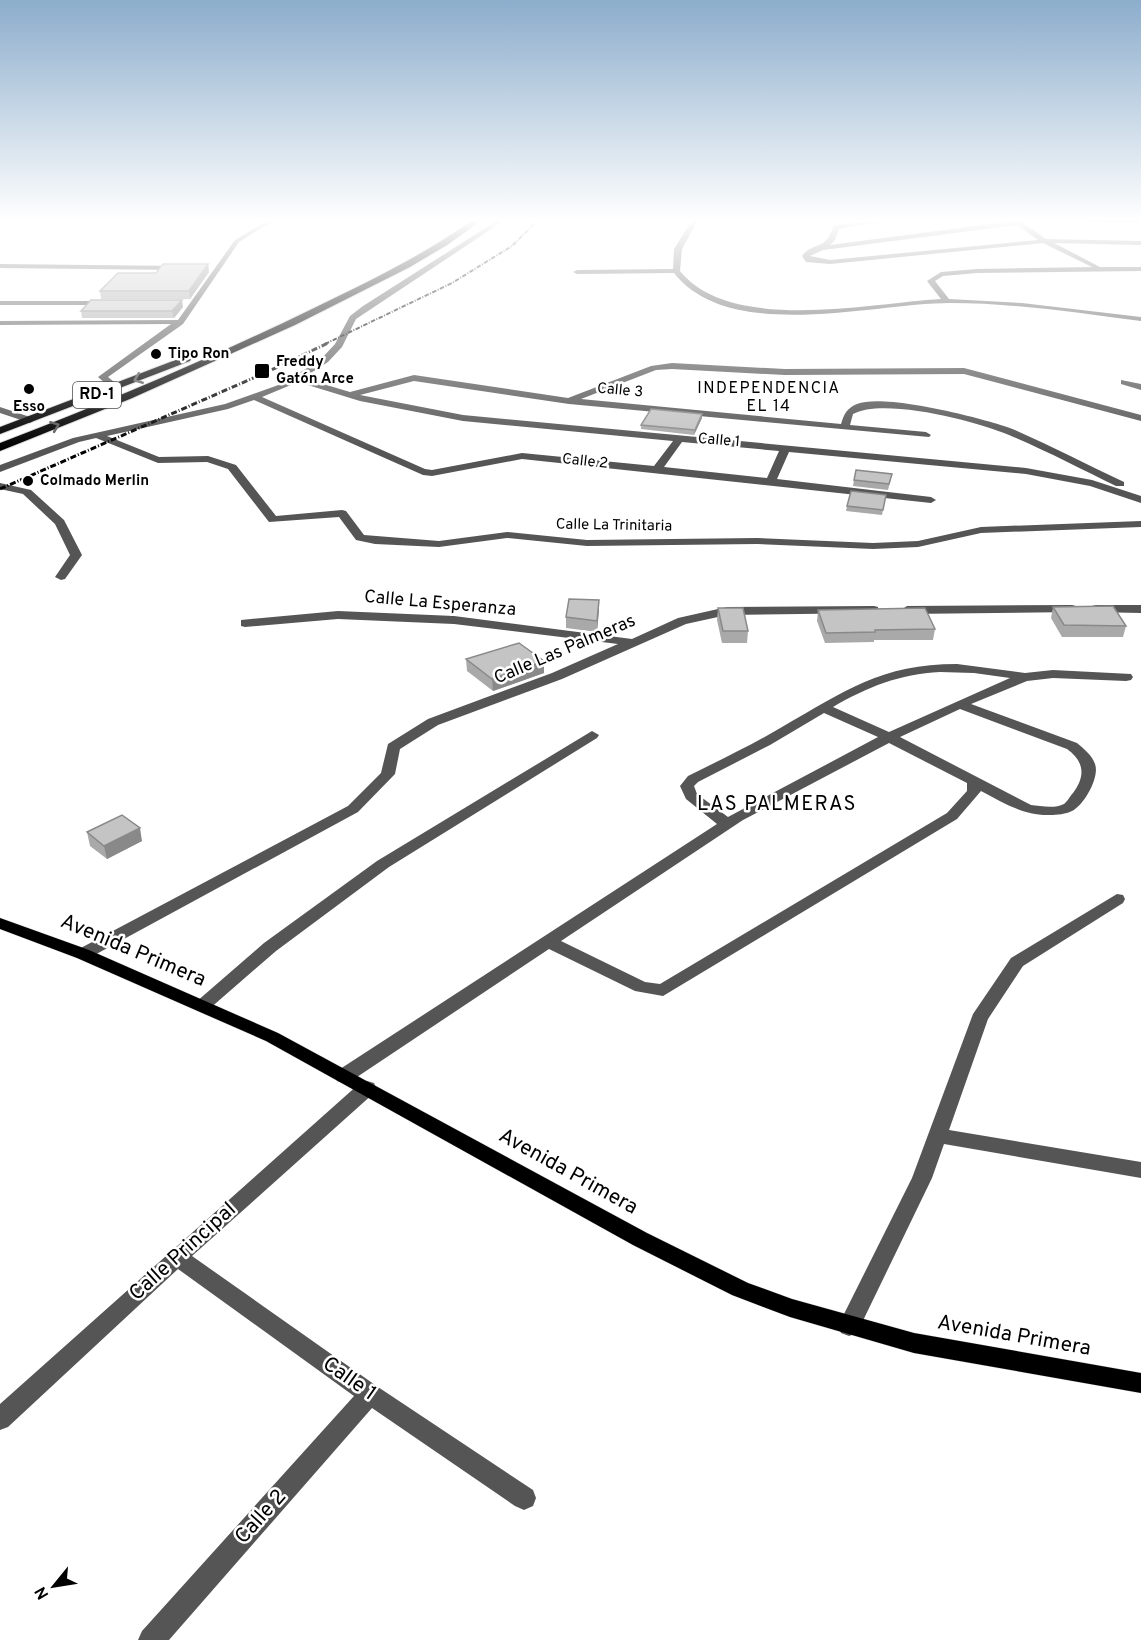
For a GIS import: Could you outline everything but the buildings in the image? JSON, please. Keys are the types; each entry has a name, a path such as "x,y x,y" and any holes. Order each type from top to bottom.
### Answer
{"highway":[{"name":"RD-1","path":"0,431 116,388 259,328 321,297"},
{"name":"RD-1","path":"0,447 129,397 287,326 346,297"}],"main road":[{"name":"Avenida Primera","path":"0,923 83,954 272,1037 630,1234 750,1293 849,1326 914,1343 1141,1383"}],"street":[{"path":"116,388 102,377 180,322 197,297"},
{"path":"0,469 96,435 228,406 297,379 325,360 339,345 353,318 384,297"},
{"path":"709,297 742,306 826,311 867,310 947,301 990,303 1141,319"},
{"path":"943,297 947,301"},
{"path":"0,303 113,303"},
{"path":"181,303 192,303"},
{"path":"0,322 180,322"},
{"path":"569,401 654,368 672,366 785,372 964,371 1141,418"},
{"name":"Calle 3","path":"350,395 414,378 569,401 926,435"},
{"name":"Calle 1","path":"297,379 350,395 463,418 786,447 1059,476 1141,498"},
{"path":"1124,382 1141,387"},
{"name":"Calle 2","path":"254,397 286,409 423,472 522,456 931,500"},
{"path":"844,428 849,413 861,406 903,406 967,418 1011,432 1141,498"},
{"path":"0,410 30,420"},
{"name":"Calle La Trinitaria","path":"96,435 158,460 212,459 231,467 273,520 342,513 360,538 375,541 439,544 507,535 587,543 757,541 873,546 918,544 981,530 1141,524"},
{"path":"657,470 680,438"},
{"path":"771,481 786,447"},
{"path":"0,486 27,492 60,522 76,555 61,577"},
{"name":"Calle Las Palmeras","path":"83,954 353,809 388,774 393,747 433,722 556,675 682,621 727,611 1141,609"},
{"name":"Calle La Esperanza","path":"245,623 338,615 454,620 631,642"},
{"path":"728,824 691,796 687,786 693,779 776,737 823,708 889,675 938,668 981,668 1025,677"},
{"path":"344,1076 728,824 889,737 1025,677 1053,674 1126,677"},
{"path":"823,708 889,737 1027,809 1045,812 1069,806 1088,785 1089,765 1084,754 1072,746 960,704"},
{"path":"202,1006 270,947 383,864 592,735"},
{"path":"547,941 641,987 663,990 952,816 974,792 974,781"},
{"path":"849,1326 922,1178 979,1018 1017,962 1117,899"},
{"name":"Calle Principal","path":"0,1419 177,1257 368,1088"},
{"path":"937,1135 1141,1170"},
{"name":"Calle 1","path":"177,1257 370,1394 524,1498"},
{"name":"Calle 2","path":"152,1640 370,1394"}],"railway":[{"path":"325,344 424,297"},
{"path":"0,489 328,343"}],"place":[{"name":"Tipo Ron","path":"156,354"},
{"name":"Freddy Gatón Arce","path":"262,371"},
{"name":"Esso","path":"29,389"},
{"name":"Colmado Merlin","path":"28,481"}],"district":[{"name":"INDEPENDENCIA EL 14","path":"769,398"},
{"name":"LAS PALMERAS","path":"777,805"}]}
